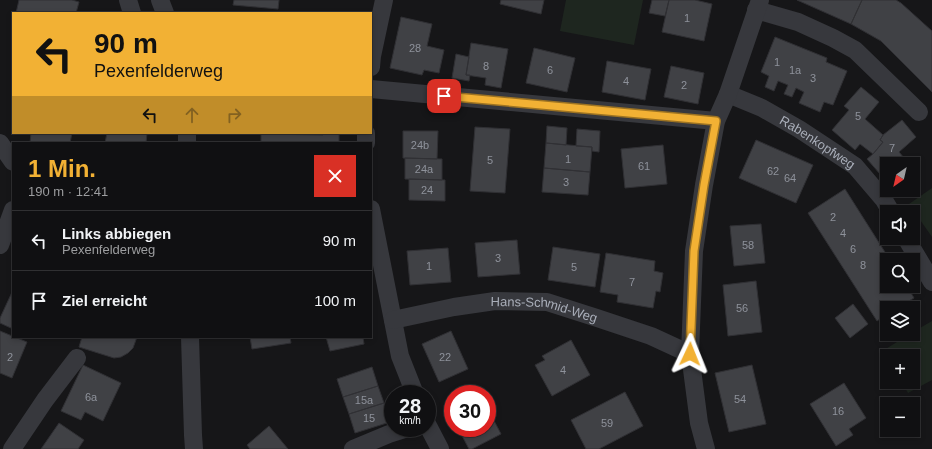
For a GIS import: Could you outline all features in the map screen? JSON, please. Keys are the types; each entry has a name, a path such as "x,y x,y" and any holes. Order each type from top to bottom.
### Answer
{"street":[{"path":"128,0 132,12"},
{"path":"160,0 165,12"},
{"path":"372,56 384,0"},
{"path":"706,449 700,423 690,354 694,251 716,121 728,94 758,5 833,38 856,50 919,112"},
{"path":"372,89 716,121"},
{"name":"Rabenkopfweg","path":"728,94 762,108 800,128 855,166 887,205"},
{"path":"0,143 12,161"},
{"path":"0,245 12,213"},
{"path":"372,219 378,279 393,320 400,356 411,385"},
{"path":"910,245 932,282"},
{"name":"Hans-Schmid-Weg","path":"393,320 454,307 495,301 547,302 651,336 690,354"},
{"path":"190,338 194,449"},
{"path":"12,449 45,400 77,358"},
{"path":"353,449 384,436"},
{"path":"434,437 440,449"}],"shaded area":[{"path":"566,0 643,0 634,45 560,31"},
{"path":"932,188 932,237 920,220 920,205 909,204"},
{"path":"932,321 932,380 920,386 920,349 886,349 899,341 920,341 920,328"},
{"path":"906,389 915,389 908,393"}],"building":[{"path":"19,0 72,0 79,2 76,12 16,12"},
{"path":"234,0 279,0 278,9 233,5"},
{"path":"501,0 544,0 541,14 500,4"},
{"path":"652,0 669,0 665,16 649,13"},
{"path":"669,0 695,0 712,4 704,41 662,32"},
{"path":"797,0 862,0 851,24"},
{"path":"862,0 896,0 932,31 932,92 881,41 851,24"},
{"path":"401,17 432,24 427,46 444,50 439,73 424,70 422,75 390,68"},
{"path":"775,37 827,58 826,62 847,71 833,105 824,102 820,112 799,103 804,92 796,88 792,97 784,94 788,85 778,81 774,91 765,87 769,76 761,72"},
{"path":"471,43 508,49 501,88 485,85 486,78 466,75"},
{"path":"534,48 575,58 567,92 526,83"},
{"path":"456,54 469,57 466,75 470,75 469,81 452,78"},
{"path":"607,61 651,69 645,100 602,92"},
{"path":"671,66 704,73 698,104 664,97"},
{"path":"861,87 879,102 865,119 883,135 880,140 883,142 873,154 860,144 855,150 832,130 849,110 844,106"},
{"path":"902,120 916,137 899,152 903,157 880,157 880,174 867,159 883,142 880,140 883,135"},
{"path":"547,126 567,128 566,145 546,143"},
{"path":"475,127 510,129 505,193 470,191"},
{"path":"577,129 600,131 599,152 592,151 592,147 576,146"},
{"path":"403,131 438,131 437,159 403,158"},
{"path":"31,134 72,134 70,142 30,142"},
{"path":"107,134 147,134 146,142 105,142"},
{"path":"261,134 339,134 339,142 261,142"},
{"path":"756,140 813,165 796,203 739,178"},
{"path":"546,143 592,147 590,172 544,168"},
{"path":"663,145 667,184 625,188 621,149"},
{"path":"405,158 442,159 442,180 405,179"},
{"path":"544,168 590,172 588,195 542,192"},
{"path":"409,179 445,180 445,201 409,200"},
{"path":"845,189 886,253 880,253 880,293 911,293 914,298 909,301 880,301 880,319 877,321 808,213"},
{"path":"761,224 765,263 734,266 730,226"},
{"path":"517,240 520,274 478,277 475,243"},
{"path":"553,247 600,254 595,287 548,280"},
{"path":"448,248 451,282 410,285 407,251"},
{"path":"606,253 655,261 654,271 663,273 660,292 656,291 653,308 617,302 618,295 600,292"},
{"path":"756,281 762,332 728,336 723,285"},
{"path":"12,292 12,329 0,323 0,318"},
{"path":"853,304 868,324 850,338 835,318"},
{"path":"0,331 12,336 12,338 17,338 27,342 12,378 0,373"},
{"path":"451,331 468,369 439,382 422,344"},
{"path":"82,338 137,338 133,348 121,357 114,358 79,347"},
{"path":"250,338 290,338 291,343 252,349"},
{"path":"326,338 363,338 364,344 330,351"},
{"path":"571,340 590,375 552,396 535,365 545,360 542,356"},
{"path":"83,365 121,383 103,421 85,412 81,420 61,411"},
{"path":"752,365 766,424 729,432 715,373"},
{"path":"372,367 378,386 343,397 337,379"},
{"path":"844,383 866,418 849,429 853,435 836,446 810,404"},
{"path":"378,386 384,403 349,414 343,397"},
{"path":"625,392 643,426 599,449 586,449 571,420"},
{"path":"384,403 384,424 355,433 349,414"},
{"path":"59,423 84,440 78,449 41,449"},
{"path":"496,424 501,434 496,437"},
{"path":"269,426 288,449 250,449 247,445"},
{"path":"463,437 495,437 472,449 469,449"}],"route":[{"path":"444,96 716,121 694,251 690,354"}]}
